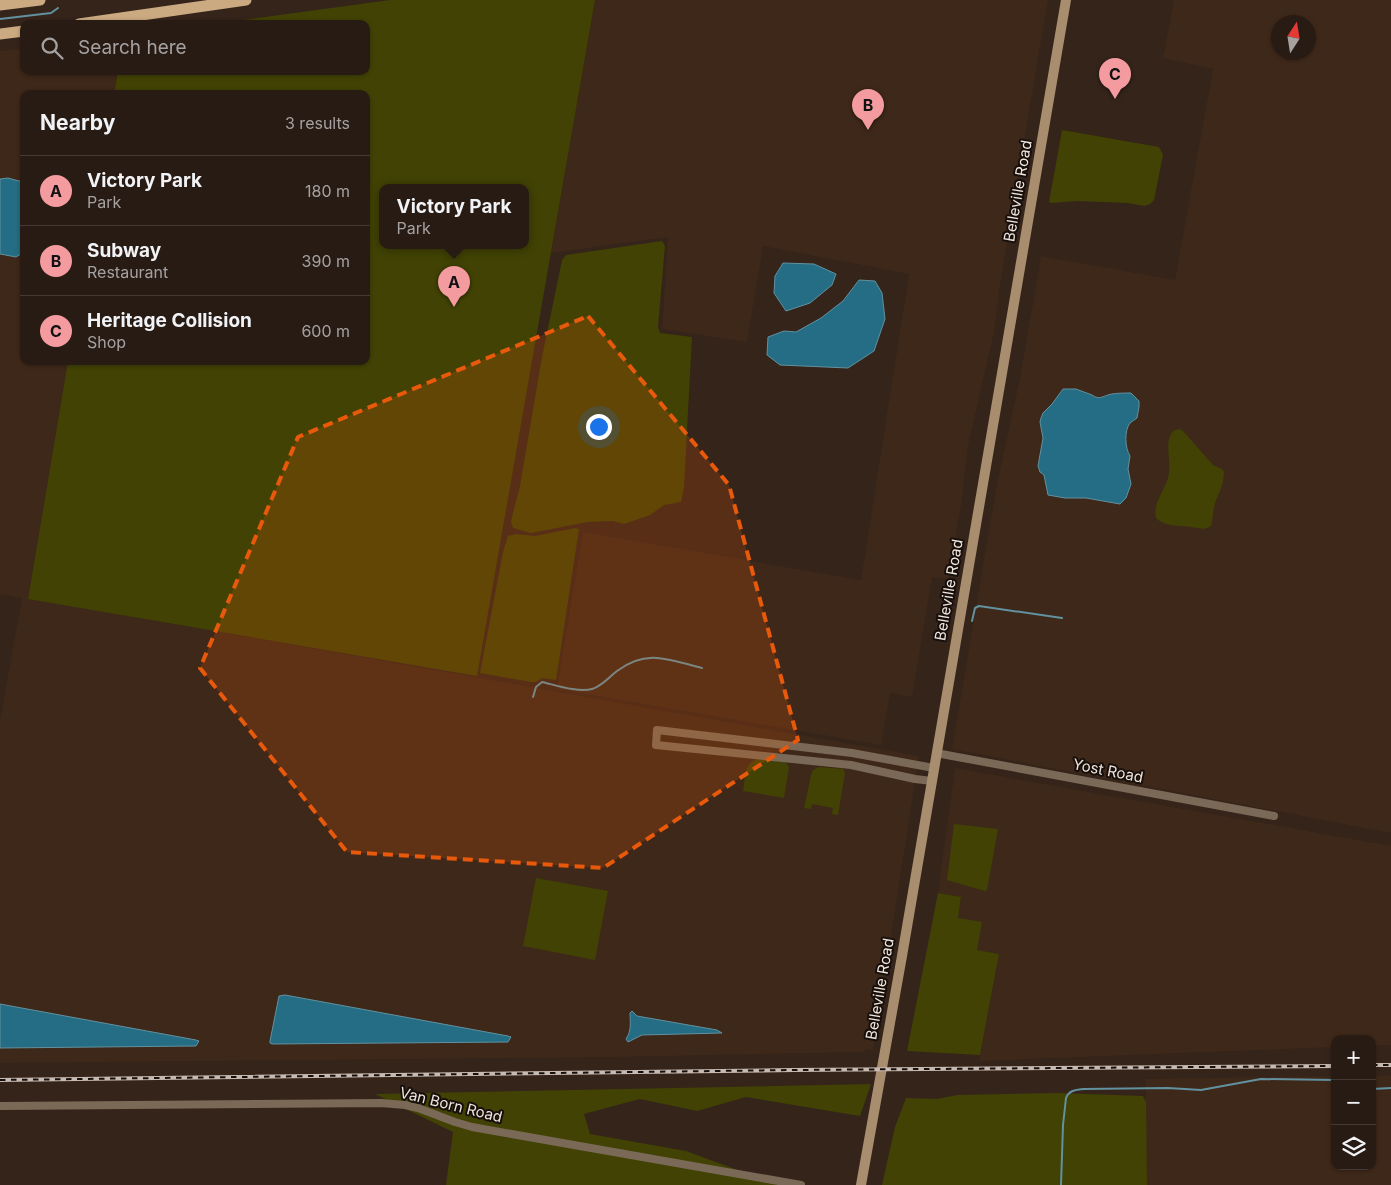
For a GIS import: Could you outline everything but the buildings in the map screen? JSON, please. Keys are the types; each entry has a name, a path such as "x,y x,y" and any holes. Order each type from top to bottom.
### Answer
{"main road":[{"path":"0,5 40,0"},
{"path":"106,20 246,0"},
{"name":"Belleville Road","path":"861,1185 1066,0"},
{"path":"0,34 20,32"}],"street":[{"path":"932,781 851,765 656,745 657,730 852,753 934,768"},
{"path":"739,754 740,740"},
{"path":"803,760 804,747"},
{"path":"851,765 852,753"},
{"name":"Yost Road","path":"936,753 1274,816"},
{"name":"Van Born Road","path":"0,1106 253,1103 381,1103 405,1105 472,1127 801,1185"}],"highlighted area":[{"path":"588,316 729,485 798,740 603,868 347,852 200,668 298,437"}],"shaded area":[{"path":"390,0 595,0 477,676 28,599 67,365 370,365 370,90 115,90 117,75 370,75 370,20 243,20"},
{"path":"595,0 1048,0 1002,271 994,332 968,446 961,506 948,579 932,577 912,697 890,693 881,745 557,689 583,532 861,580 909,274 763,246 747,342 662,329 668,237 551,253"},
{"path":"1174,0 1391,0 1391,833 952,749 996,489 1021,373 1041,256 1175,280 1213,69 1163,58"},
{"path":"20,48 20,75 117,75 115,90 20,90 20,365 67,365 28,598 919,756 873,1051 865,1049 865,1052 612,1057 0,1063 0,720 22,598 0,594 0,51"},
{"path":"1062,130 1159,147 1163,155 1154,200 1144,206 1128,203 1049,202"},
{"path":"662,241 665,246 658,327 660,333 692,337 684,487 681,502 664,505 650,515 624,524 613,521 588,522 531,533 513,528 511,521 520,486 542,357 562,260 566,255"},
{"path":"1179,429 1183,431 1213,465 1224,472 1214,506 1211,526 1206,528 1201,529 1168,524 1156,518 1156,506 1168,479 1170,435 1173,431"},
{"path":"575,528 579,529 556,680 542,678 536,682 531,682 480,673 503,552 508,536 516,534 535,536"},
{"path":"757,759 785,762 789,767 784,798 743,791 747,768"},
{"path":"819,767 843,769 845,773 838,815 832,814 833,808 812,804 811,809 804,808 811,775 813,770"},
{"path":"955,768 1391,846 1391,1045 1376,1046 1376,1035 1331,1035 1331,1047 979,1061 999,954 977,950 958,918 961,898 938,893"},
{"path":"954,824 998,829 987,890 985,891 947,880"},
{"path":"536,878 608,891 595,960 523,946"},
{"path":"938,893 961,897 958,918 982,922 977,950 999,954 980,1055 907,1051"},
{"path":"1391,1075 1391,1185 1146,1185 1146,1079 1331,1076 1331,1170 1376,1170 1376,1076"},
{"path":"871,1084 860,1116 746,1097 697,1111 640,1099 584,1114 590,1134 686,1151 778,1185 446,1185 453,1132 375,1094"},
{"path":"1059,1093 1143,1096 1146,1102 1147,1185 882,1185 895,1127 906,1098 937,1099 957,1095"}],"water":[{"path":"8,178 20,181 20,254 16,257 0,254 0,179"},
{"path":"783,263 814,264 836,274 832,285 810,303 786,311 774,293 775,276"},
{"path":"859,280 875,281 882,293 885,319 874,351 848,368 780,365 767,355 768,337 784,331 796,332 821,318 843,301"},
{"path":"1063,389 1076,389 1097,398 1131,393 1139,401 1137,418 1128,426 1126,435 1127,449 1130,456 1128,469 1131,484 1126,498 1120,504 1086,498 1065,498 1048,495 1044,475 1040,472 1038,466 1043,438 1040,422 1043,413"},
{"path":"285,995 511,1037 508,1042 272,1044 270,1041 279,996"},
{"path":"0,1004 199,1041 196,1046 0,1048"},
{"path":"632,1011 637,1016 717,1030 722,1033 642,1035 628,1042 626,1039 630,1029 630,1013"}],"waterway":[{"path":"0,19 51,13 58,8"},
{"path":"972,621 975,608 979,606 1062,618"},
{"path":"533,697 536,687 542,682 574,689 587,690 596,688 628,664 649,658 669,659 702,668"},
{"path":"1061,1185 1066,1098 1073,1091 1083,1089 1168,1088 1201,1090 1261,1079 1331,1080"},
{"path":"1376,1089 1391,1088"}],"railway":[{"path":"1376,1065 1391,1065"},
{"path":"0,1080 794,1070 1331,1066"}],"place":[{"name":"Heritage Collision","path":"1115,99"},
{"name":"Subway","path":"868,130"},
{"name":"Victory Park","path":"454,307"}]}
